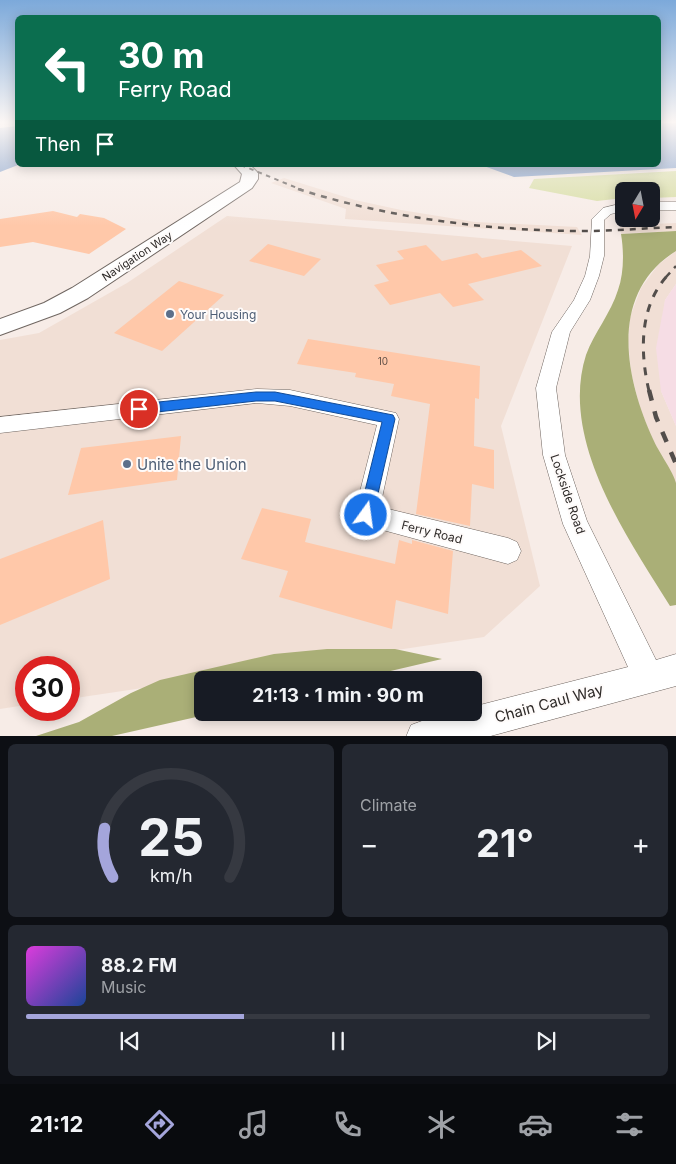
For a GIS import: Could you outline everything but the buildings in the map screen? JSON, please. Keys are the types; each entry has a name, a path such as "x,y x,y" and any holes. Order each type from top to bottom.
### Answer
{"street":[{"name":"Navigation Way","path":"0,327 52,308 80,293 241,188 250,179 248,170 244,167"},
{"path":"660,206 676,206"},
{"name":"Lockside Road","path":"615,209 607,211 598,219 597,256 592,276 582,300 561,332 546,388 554,455 576,524 662,673"},
{"name":"Ferry Road","path":"0,425 256,396 290,398 389,419 366,515 508,551"},
{"name":"Chain Caul Way","path":"423,736 662,673"}],"shaded area":[{"path":"284,178 355,200 401,210 475,222 577,227 582,235 345,219 346,209 271,183"},
{"path":"227,216 572,246 501,426 540,586 484,637 256,671 194,671 194,680 80,697 80,656 15,656 15,707 0,709 0,340 39,333 127,283"},
{"path":"676,223 676,231 621,234 620,228 660,228 660,224"},
{"path":"676,251 676,284 665,300 661,391 676,426 676,483 653,441 640,408 631,372 628,341 630,317 641,288 658,265"},
{"path":"676,284 676,426 661,391 656,348 665,300"}],"green space":[{"path":"676,171 676,197 660,198 660,182 615,182 615,199 597,201 529,188 534,179"},
{"path":"676,231 676,251 654,269 640,290 631,313 628,338 635,390 643,415 655,444 676,483 676,605 670,606 617,519 602,487 589,454 582,420 580,387 586,355 611,307 620,283 623,262 621,234"},
{"path":"327,649 395,649 442,659 391,671 199,671 274,654"},
{"path":"194,672 194,718 112,736 36,736 79,722 131,693 160,680"}],"water":[{"path":"0,157 15,157 15,166 0,172"},
{"path":"661,157 676,157 676,168 514,177 486,167 661,167"}],"railway":[{"path":"246,167 302,190"},
{"path":"298,189 368,208 403,215 512,229 607,231 676,227"},
{"path":"666,277 676,266"},
{"path":"649,391 644,361 644,331 651,302 667,276"},
{"path":"649,390 656,417 676,464"}],"place":[{"name":"Your Housing","path":"170,314"},
{"name":"Unite the Union","path":"127,464"}],"route":[{"path":"139,409 256,396 290,398 389,419 366,515"}]}
